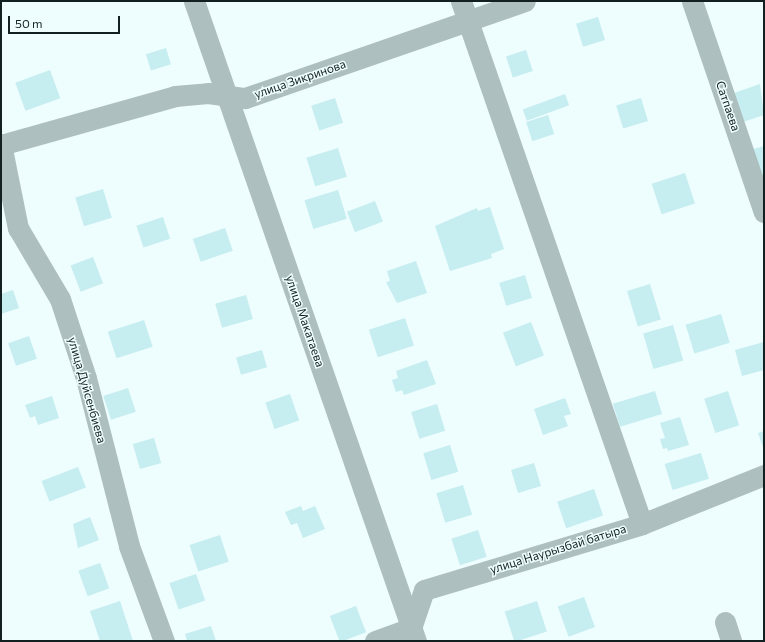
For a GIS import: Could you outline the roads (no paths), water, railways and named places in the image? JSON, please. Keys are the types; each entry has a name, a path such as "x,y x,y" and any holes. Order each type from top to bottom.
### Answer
{"street":[{"name":"улица Макатаева","path":"194,1 414,635"},
{"path":"461,1 469,20 642,524"},
{"name":"улица Зикринова","path":"1,145 175,96 227,95 245,98 525,1"},
{"name":"Сатпаева","path":"692,1 764,212"},
{"name":"улица Дуйсенбиева","path":"1,145 18,228 60,299 86,378 129,546 164,641"},
{"name":"улица Наурызбай батыра","path":"414,635 424,590 642,524 764,476"},
{"path":"376,641 414,635"}]}
